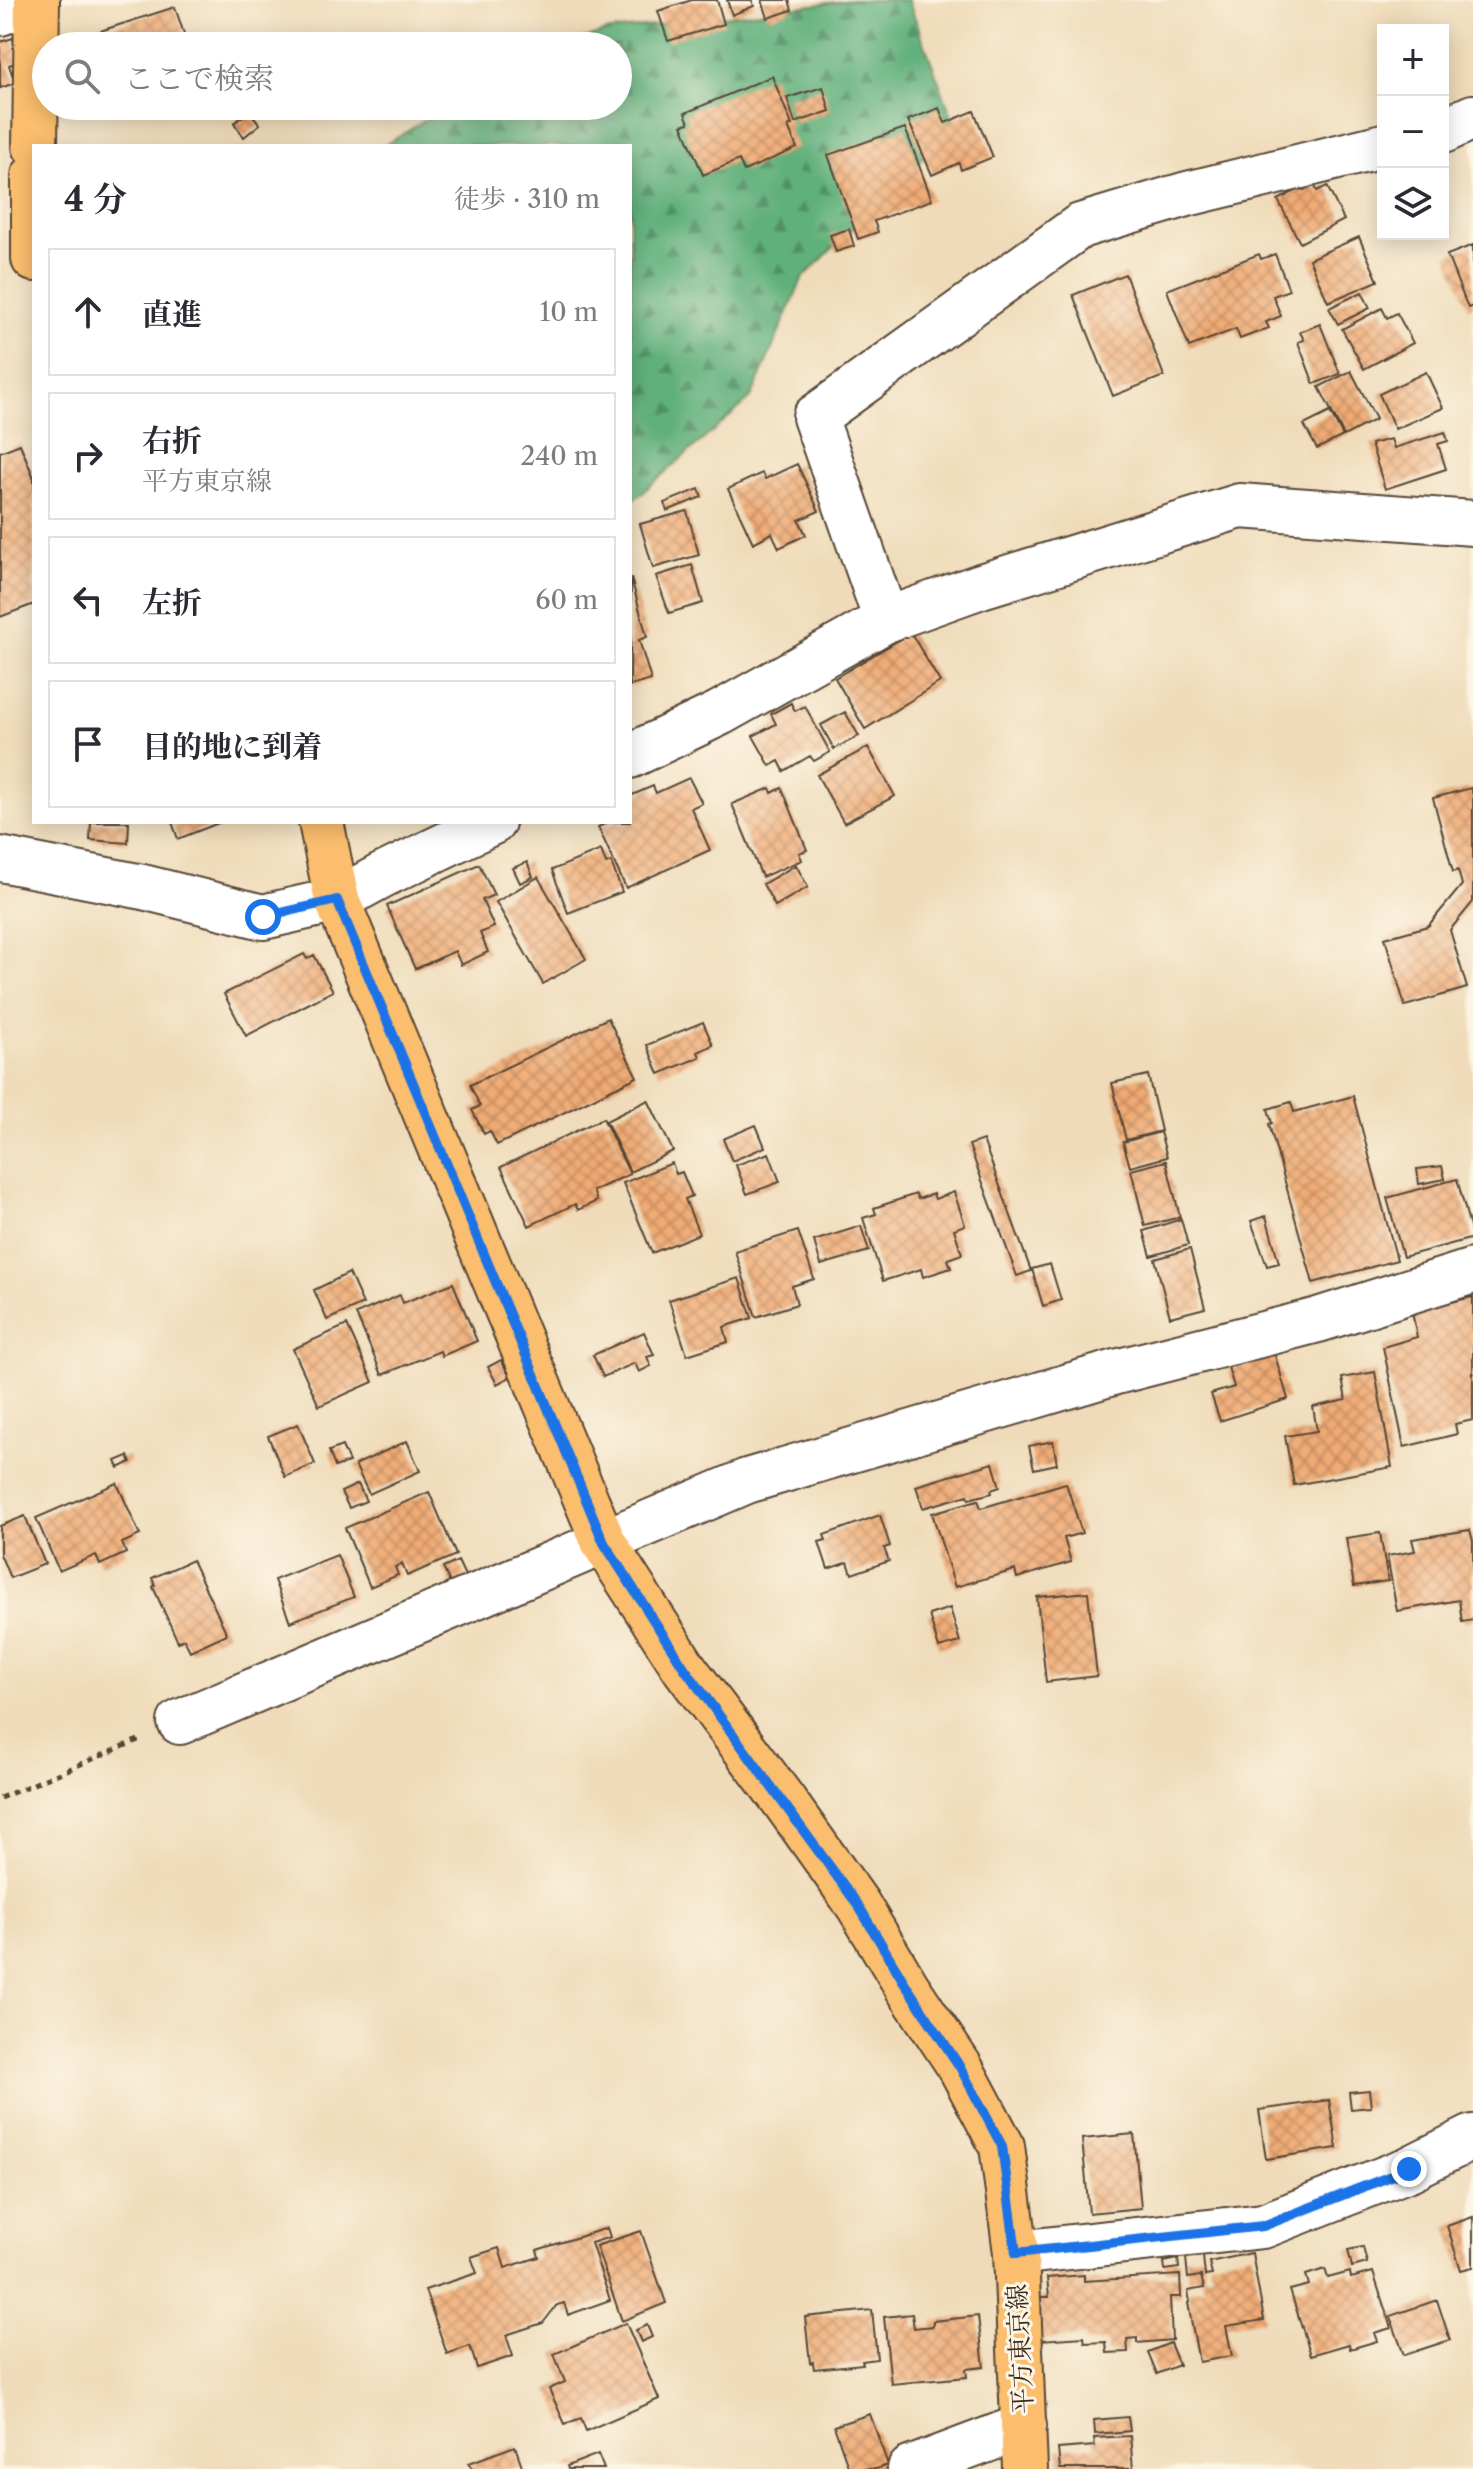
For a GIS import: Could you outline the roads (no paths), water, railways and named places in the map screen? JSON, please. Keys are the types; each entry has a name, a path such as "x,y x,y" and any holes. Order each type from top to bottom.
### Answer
{"main road":[{"path":"37,0 37,32"},
{"path":"35,120 35,144"},
{"name":"平方東京線","path":"321,824 337,900 604,1543 685,1669 858,1905 960,2067 1002,2146 1016,2253 1025,2469"}],"street":[{"path":"0,13 37,0"},
{"path":"1449,128 1473,117"},
{"path":"886,620 815,417 1080,226 1187,194 1377,147"},
{"path":"632,755 720,713 886,620 981,586 1240,506 1473,523"},
{"path":"0,859 143,887 263,917 337,900 489,824"},
{"path":"180,1722 747,1481 1116,1372 1318,1320 1473,1271"},
{"path":"1016,2253 1263,2226 1409,2169 1473,2137"},
{"path":"910,2469 1024,2426"}]}
